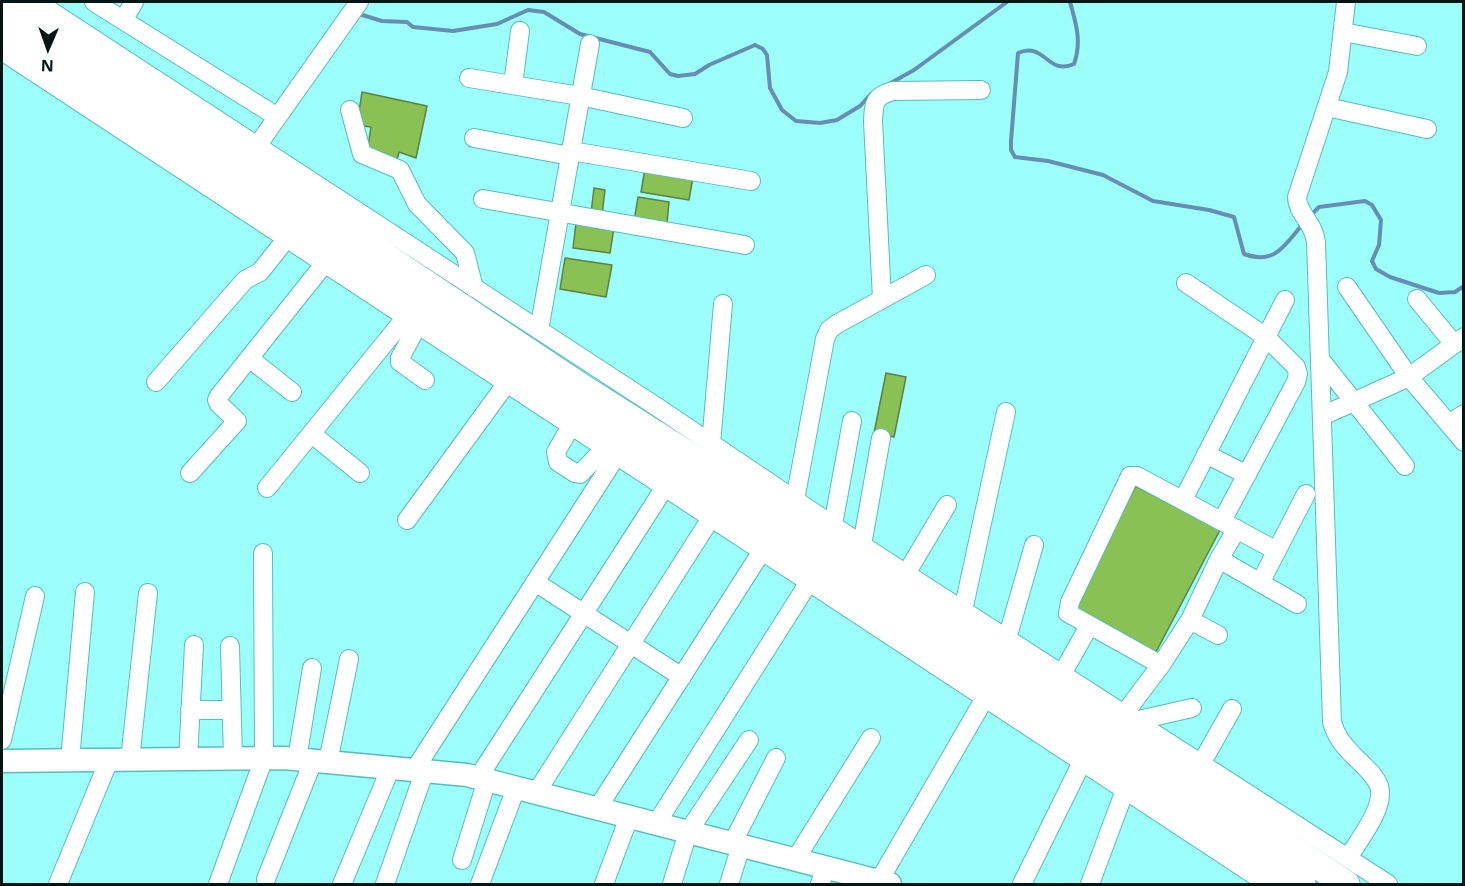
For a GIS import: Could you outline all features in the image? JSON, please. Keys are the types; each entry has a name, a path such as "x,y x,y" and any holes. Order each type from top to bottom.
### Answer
{"highway":[{"path":"7,2 216,139 554,369 783,542 1347,871"},
{"path":"2,26 1302,885"},
{"path":"783,542 870,550"},
{"path":"783,542 812,584"}],"main road":[{"path":"2,761 264,758 420,770 482,779 795,860 823,876 887,884"}],"street":[{"path":"40,2 906,574 1201,764 1347,871 1388,885"},
{"path":"94,2 268,111"},
{"path":"118,55 130,24 134,2"},
{"path":"1346,2 1338,72 1297,202 1312,225 1316,242 1332,722 1343,745 1370,773 1379,787 1376,812 1347,871"},
{"path":"257,146 358,3"},
{"path":"513,85 520,31"},
{"path":"1343,32 1417,46"},
{"path":"539,330 590,44"},
{"path":"2,51 711,518 783,542 682,677 597,809"},
{"path":"469,78 580,96 683,118"},
{"path":"882,299 873,121 876,100 883,94 893,91 981,90"},
{"path":"1327,107 1427,129"},
{"path":"350,110 362,154 400,170 417,204 465,253 474,288"},
{"path":"474,138 751,181"},
{"path":"483,199 745,245"},
{"path":"156,382 245,280 260,272 287,238"},
{"path":"190,473 236,425 235,418 217,400 325,263"},
{"path":"795,500 825,339 830,330 926,275"},
{"path":"1129,717 1190,620 1219,559 1246,475 1296,382 1298,374 1296,367 1266,337 1186,283"},
{"path":"1347,287 1409,377 1456,419 1464,442"},
{"path":"1322,416 1409,377 1459,340 1417,299"},
{"path":"1183,500 1285,300"},
{"path":"711,444 723,304"},
{"path":"412,321 400,362 425,380"},
{"path":"267,488 412,321"},
{"path":"249,358 292,392"},
{"path":"1320,359 1405,466"},
{"path":"407,520 507,383"},
{"path":"963,611 1006,412"},
{"path":"833,525 852,421"},
{"path":"571,426 556,452 558,462 566,468 580,474 610,452"},
{"path":"312,434 360,473"},
{"path":"870,550 881,438"},
{"path":"385,885 420,770 535,582 610,452"},
{"path":"1206,454 1246,475"},
{"path":"1161,665 1071,616 1067,608 1127,479 1133,475 1137,476 1277,551"},
{"path":"462,860 482,779 665,487"},
{"path":"1260,583 1306,494"},
{"path":"906,574 947,505"},
{"path":"480,885 526,790 631,644 711,518"},
{"path":"1007,639 1034,545"},
{"path":"218,885 264,758 263,553"},
{"path":"1219,559 1297,604"},
{"path":"535,582 682,677"},
{"path":"656,824 812,584 1125,790 1247,879 1268,885"},
{"path":"70,760 85,592"},
{"path":"58,885 120,760 148,593"},
{"path":"2,740 35,596"},
{"path":"1190,620 1218,635"},
{"path":"1062,674 1089,626"},
{"path":"188,759 194,645"},
{"path":"230,646 233,759"},
{"path":"266,879 350,659"},
{"path":"312,668 313,760"},
{"path":"887,884 985,698"},
{"path":"1129,717 1192,708"},
{"path":"1201,764 1232,709"},
{"path":"190,710 231,710"},
{"path":"795,860 871,738"},
{"path":"672,885 688,832 749,740"},
{"path":"729,885 737,845 776,758"},
{"path":"1022,885 1082,762"},
{"path":"342,885 391,767"},
{"path":"1090,885 1125,790"},
{"path":"604,885 629,817"}],"building":[{"path":"362,92 427,106 416,158 399,152 397,160 367,153 371,127 357,125"},
{"path":"645,169 693,177 689,200 641,192"},
{"path":"594,188 605,190 602,215 591,213"},
{"path":"638,197 669,202 667,223 634,221"},
{"path":"576,223 614,228 610,253 573,248"},
{"path":"565,258 612,265 606,297 560,289"},
{"path":"886,373 906,377 894,437 874,433"},
{"path":"1136,486 1220,530 1155,654 1070,611"}],"waterway":[{"path":"889,84 914,70 1007,2"},
{"path":"1070,2 1078,40 1074,64 1058,66 1034,51 1018,53 1011,141 1011,150 1015,157 1048,161 1103,175 1153,201 1209,210 1234,217 1244,254 1255,257 1264,257 1278,252 1302,225"},
{"path":"359,14 382,21 407,22 413,27 453,31 497,24 528,10 544,12 580,34 650,52 670,74 678,76 695,74 709,65 755,45 763,49 767,55 770,88 782,110 796,121 820,123 837,120 860,106 872,93"},
{"path":"1311,215 1319,207 1365,201 1372,205 1381,220 1379,245 1372,261 1376,269 1390,277 1439,293 1455,292 1464,286"}]}
